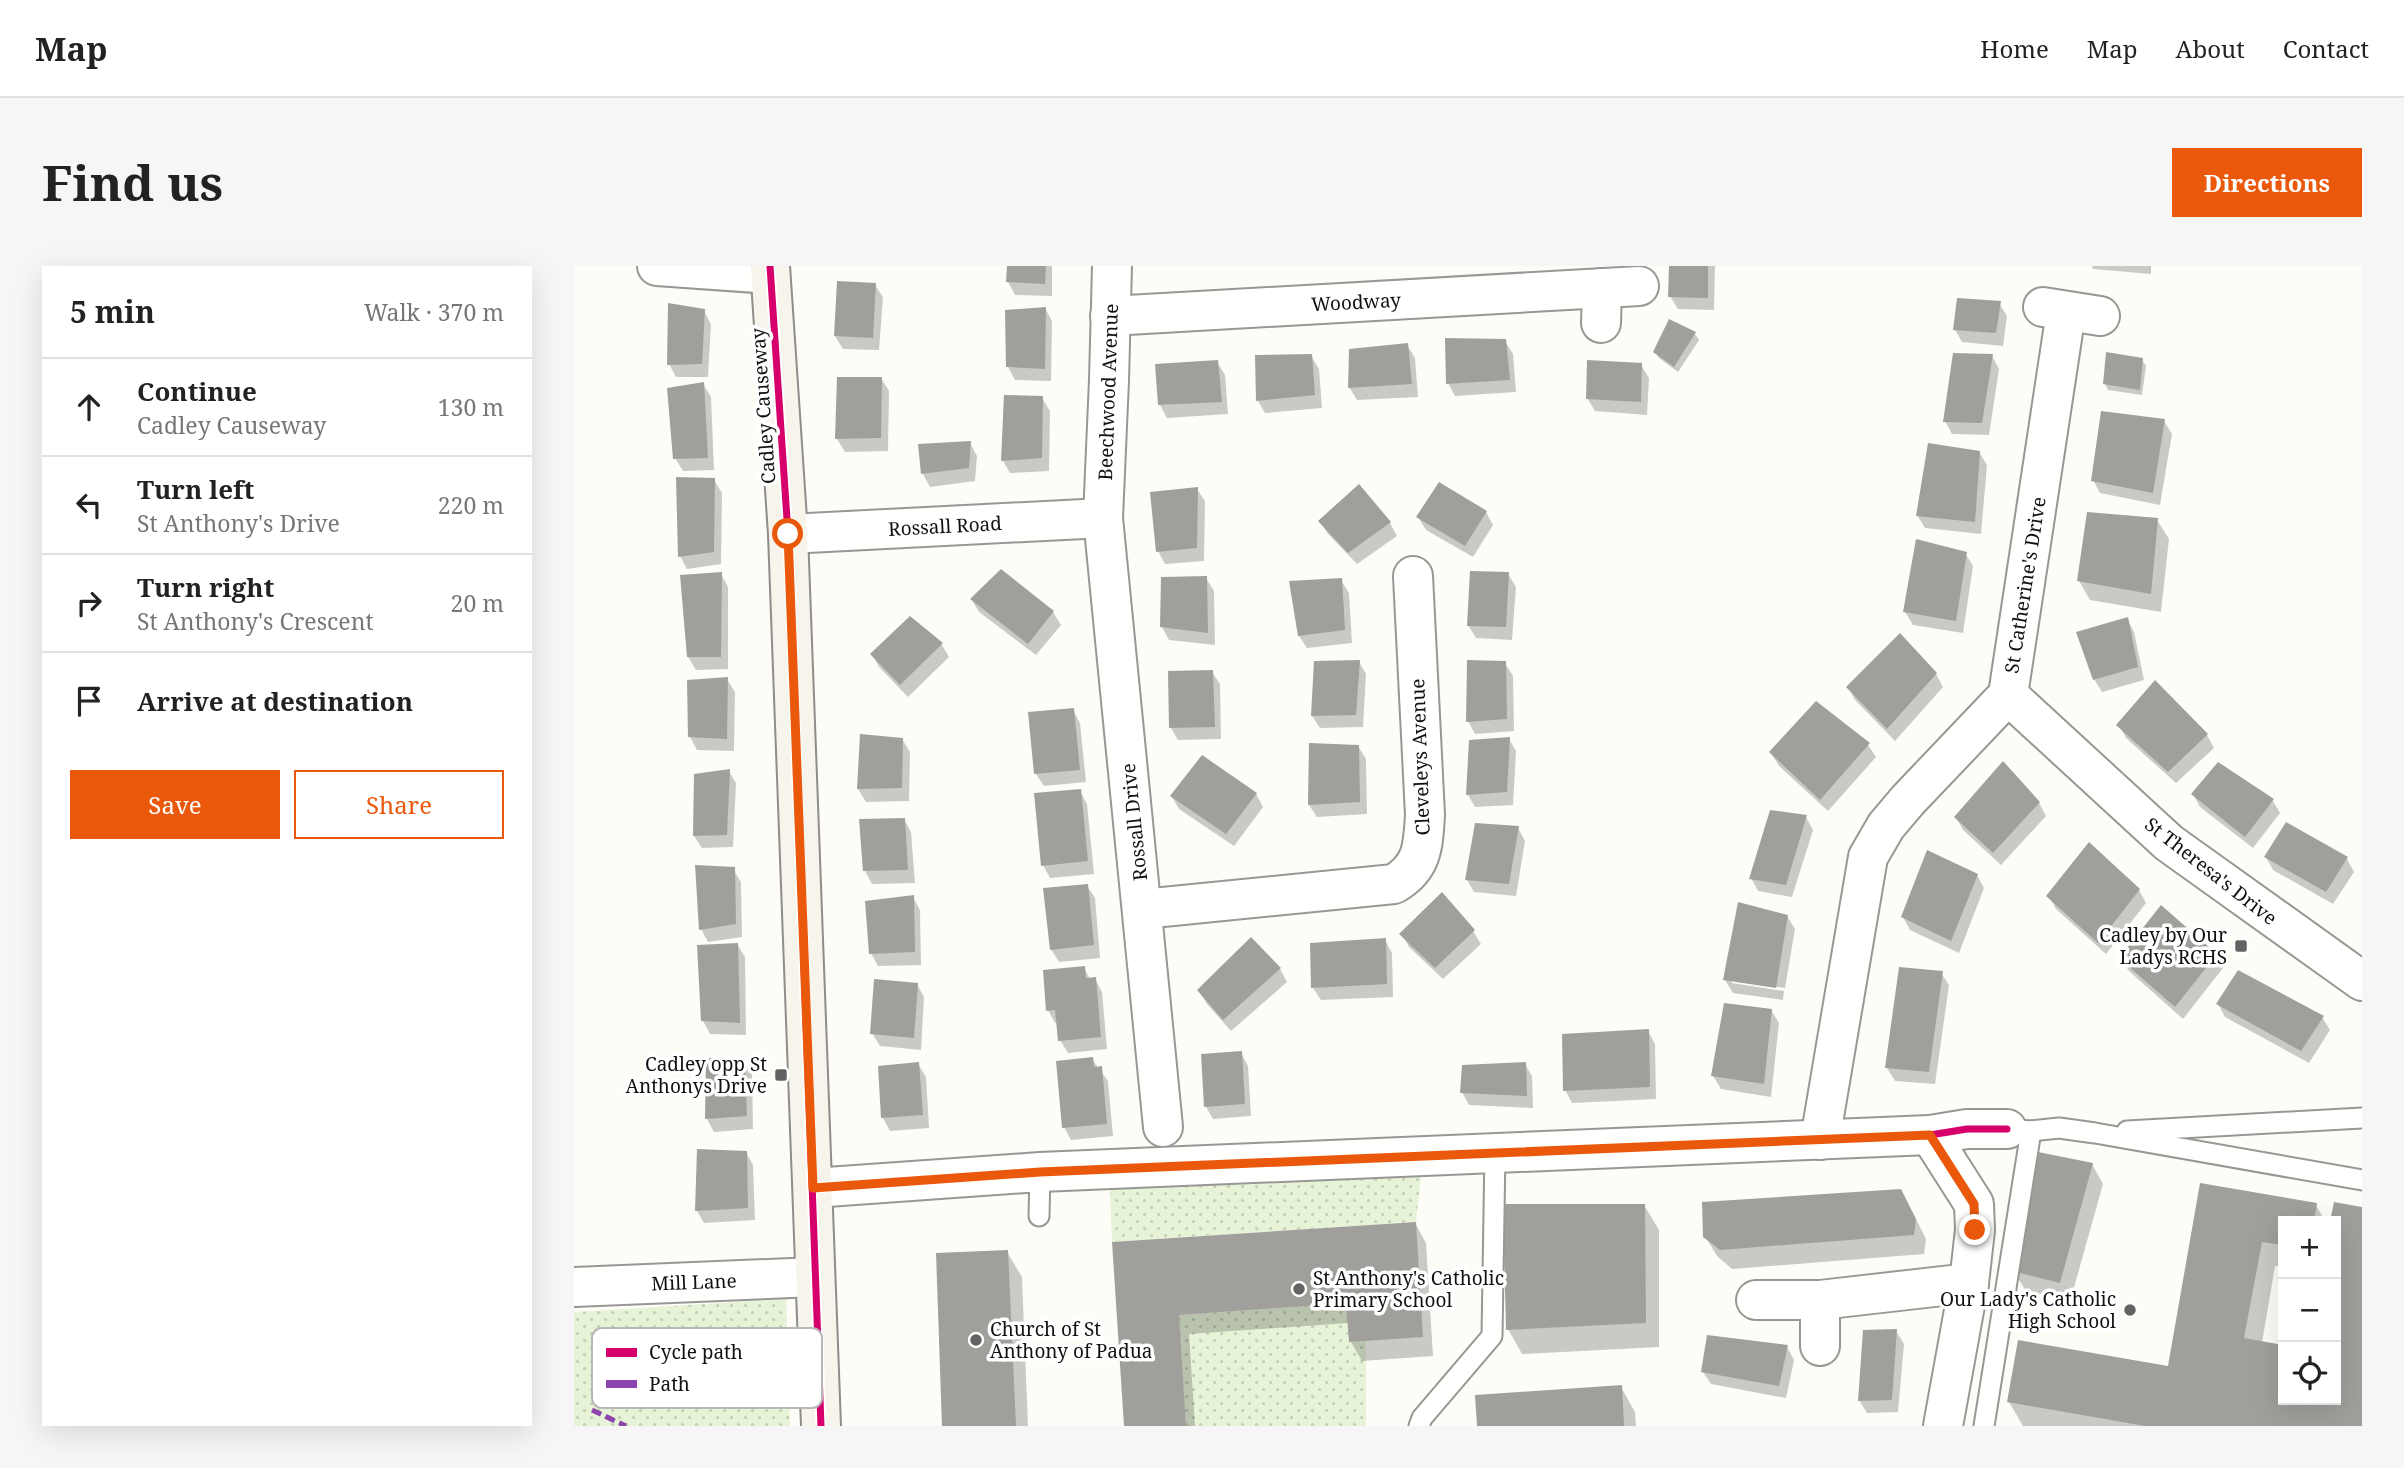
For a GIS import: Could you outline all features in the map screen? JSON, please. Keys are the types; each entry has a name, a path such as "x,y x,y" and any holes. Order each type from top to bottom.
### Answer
{"street":[{"path":"657,266 770,270"},
{"name":"Beechwood Avenue","path":"1103,518 1112,266"},
{"name":"Cadley Causeway","path":"770,270 788,534 816,1328"},
{"name":"Woodway","path":"1110,316 1601,305 1639,286"},
{"name":"St Catherine's Drive","path":"1820,1140 1868,857 1886,827 1908,800 2008,695 2070,312"},
{"name":"Rossall Road","path":"788,534 1103,518"},
{"name":"Rossall Drive","path":"1103,518 1163,1126"},
{"name":"Cleveleys Avenue","path":"1143,909 1394,884 1406,876 1422,854 1425,815 1413,576"},
{"name":"St Theresa's Drive","path":"2008,695 2169,843 2361,979"},
{"path":"813,1188 1040,1172 1930,1135 1967,1129 2019,1130"},
{"path":"1930,1135 1974,1204 1975,1230 1969,1283 1942,1426"},
{"name":"Mill Lane","path":"574,1287 814,1277"},
{"path":"1756,1300 1820,1300 1969,1283"},
{"path":"1820,1300 1820,1346"},
{"name":"Cadley Causeway","path":"820,1408 821,1426"}],"lane":[{"path":"2095,1133 2362,1118"},
{"path":"1984,1426 2019,1130 2059,1128 2095,1133 2362,1180"},
{"path":"1419,1426 1422,1418 1492,1336 1495,1152"},
{"path":"1039,1216 1040,1172"}],"green space":[{"path":"1421,1175 1416,1222 1112,1242 1110,1186"},
{"path":"786,1299 787,1328 592,1328 592,1408 789,1408 790,1426 574,1426 574,1312"},
{"path":"1346,1303 1349,1342 1366,1341 1366,1426 1186,1426 1179,1315"}],"building":[{"path":"1007,266 1046,266 1045,284 1006,282"},
{"path":"1669,266 1708,266 1708,298 1668,297"},
{"path":"837,281 876,283 873,338 834,336"},
{"path":"1957,298 2001,301 1996,333 1953,330"},
{"path":"668,303 705,309 702,364 667,365"},
{"path":"1046,307 1045,369 1006,367 1005,310"},
{"path":"1669,319 1696,332 1674,367 1653,352"},
{"path":"1445,338 1506,339 1510,380 1446,384"},
{"path":"1408,343 1412,384 1348,388 1349,349"},
{"path":"2106,352 2143,358 2140,390 2103,384"},
{"path":"1953,353 1993,354 1982,423 1943,422"},
{"path":"1312,354 1315,395 1256,401 1255,355"},
{"path":"1218,360 1222,402 1158,405 1155,364"},
{"path":"1587,360 1642,363 1641,402 1586,399"},
{"path":"837,377 882,377 881,438 835,439"},
{"path":"704,382 708,458 673,459 667,388"},
{"path":"1004,395 1043,396 1042,458 1001,461"},
{"path":"2101,411 2165,419 2153,493 2091,481"},
{"path":"971,441 969,468 921,474 918,444"},
{"path":"1928,443 1980,451 1975,522 1916,516"},
{"path":"676,477 715,478 714,552 678,557"},
{"path":"1439,482 1487,511 1465,546 1416,517"},
{"path":"1359,484 1391,522 1348,553 1318,521"},
{"path":"1198,487 1197,548 1156,552 1150,492"},
{"path":"2087,512 2158,518 2151,594 2077,581"},
{"path":"1916,539 1967,552 1956,621 1903,612"},
{"path":"1001,569 1054,611 1028,644 970,599"},
{"path":"1470,571 1509,572 1506,627 1467,626"},
{"path":"722,572 721,657 687,657 680,575"},
{"path":"1207,576 1208,633 1160,627 1161,577"},
{"path":"1342,578 1345,630 1298,636 1289,581"},
{"path":"910,616 943,643 900,685 870,654"},
{"path":"2128,617 2138,667 2093,680 2076,632"},
{"path":"1900,633 1937,673 1887,729 1846,687"},
{"path":"1360,660 1356,715 1311,716 1314,661"},
{"path":"1467,660 1506,661 1507,719 1466,722"},
{"path":"1213,670 1215,727 1169,728 1168,671"},
{"path":"728,677 727,739 688,737 687,680"},
{"path":"2155,680 2208,734 2168,772 2116,725"},
{"path":"1816,701 1870,743 1820,800 1769,752"},
{"path":"1074,708 1080,770 1034,774 1028,712"},
{"path":"860,734 903,738 902,788 857,789"},
{"path":"1510,737 1507,792 1466,795 1469,740"},
{"path":"1309,743 1359,745 1360,802 1308,805"},
{"path":"1202,755 1257,793 1226,834 1170,796"},
{"path":"2003,761 2040,802 1993,853 1954,817"},
{"path":"2218,762 2274,799 2245,837 2191,794"},
{"path":"730,769 727,835 693,836 694,774"},
{"path":"1081,789 1088,861 1041,866 1034,793"},
{"path":"1770,810 1807,815 1786,885 1749,879"},
{"path":"905,818 908,870 863,871 859,819"},
{"path":"2286,822 2348,857 2326,892 2264,857"},
{"path":"1475,823 1519,826 1509,884 1465,880"},
{"path":"2089,842 2140,889 2098,943 2046,896"},
{"path":"1927,850 1978,874 1951,941 1901,917"},
{"path":"695,865 735,867 736,924 699,930"},
{"path":"1088,884 1094,945 1050,950 1043,888"},
{"path":"1442,892 1475,930 1435,968 1399,934"},
{"path":"914,895 915,952 869,954 865,901"},
{"path":"1738,902 1788,915 1776,988 1723,980"},
{"path":"2161,905 2217,954 2175,1007 2119,958"},
{"path":"1251,937 1281,968 1223,1020 1197,990"},
{"path":"1386,938 1387,984 1311,988 1310,943"},
{"path":"738,943 740,1023 701,1021 697,945"},
{"path":"1085,966 1086,978 1096,977 1101,1037 1058,1041 1055,1010 1046,1011 1043,970"},
{"path":"1899,967 1943,971 1929,1072 1885,1068"},
{"path":"2238,970 2324,1016 2301,1051 2216,1004"},
{"path":"874,979 918,983 914,1038 870,1034"},
{"path":"1724,1003 1772,1009 1764,1084 1711,1076"},
{"path":"1649,1029 1650,1087 1563,1091 1562,1034"},
{"path":"1242,1051 1245,1104 1204,1107 1201,1054"},
{"path":"1093,1057 1094,1067 1102,1066 1107,1124 1062,1128 1056,1061"},
{"path":"706,1058 745,1059 747,1116 705,1119"},
{"path":"919,1062 923,1115 881,1118 878,1066"},
{"path":"1526,1062 1527,1096 1460,1093 1462,1065"},
{"path":"697,1149 747,1151 748,1208 695,1211"},
{"path":"2038,1152 2093,1163 2060,1283 2012,1271"},
{"path":"2200,1183 2317,1203 2315,1216 2278,1216 2278,1244 2262,1242 2244,1338 2278,1344 2278,1405 2341,1405 2341,1216 2331,1216 2334,1202 2362,1207 2362,1426 2145,1426 2007,1402 2018,1340 2168,1366"},
{"path":"1901,1189 1916,1219 1914,1235 1720,1250 1703,1237 1702,1202"},
{"path":"1503,1204 1645,1204 1646,1323 1506,1330"},
{"path":"1416,1222 1423,1337 1349,1342 1346,1303 1179,1315 1186,1426 1124,1426 1112,1242"},
{"name":"Church of St Anthony of Padua","path":"1008,1250 1016,1426 942,1426 936,1253"},
{"path":"1897,1329 1892,1400 1858,1401 1863,1330"},
{"path":"1707,1335 1788,1345 1779,1386 1701,1372"},
{"path":"1622,1385 1624,1426 1477,1426 1475,1395"}],"marked path":[{"path":"592,1410 626,1426"}],"cycle path":[{"path":"770,266 788,534 817,1328"},
{"path":"813,1188 1040,1172 1930,1135 1967,1129 2007,1129"},
{"path":"820,1408 821,1426"}],"place":[{"name":"Cadley by Our Ladys RCHS","path":"2241,946"},
{"name":"Cadley opp St Anthonys Drive","path":"781,1075"},
{"name":"St Anthony's Catholic Primary School","path":"1299,1289"},
{"name":"Our Lady's Catholic High School","path":"2130,1310"},
{"name":"Church of St Anthony of Padua","path":"976,1340"}],"route":[{"path":"788,534 813,1188 1040,1172 1930,1135 1974,1204 1975,1230"}]}
